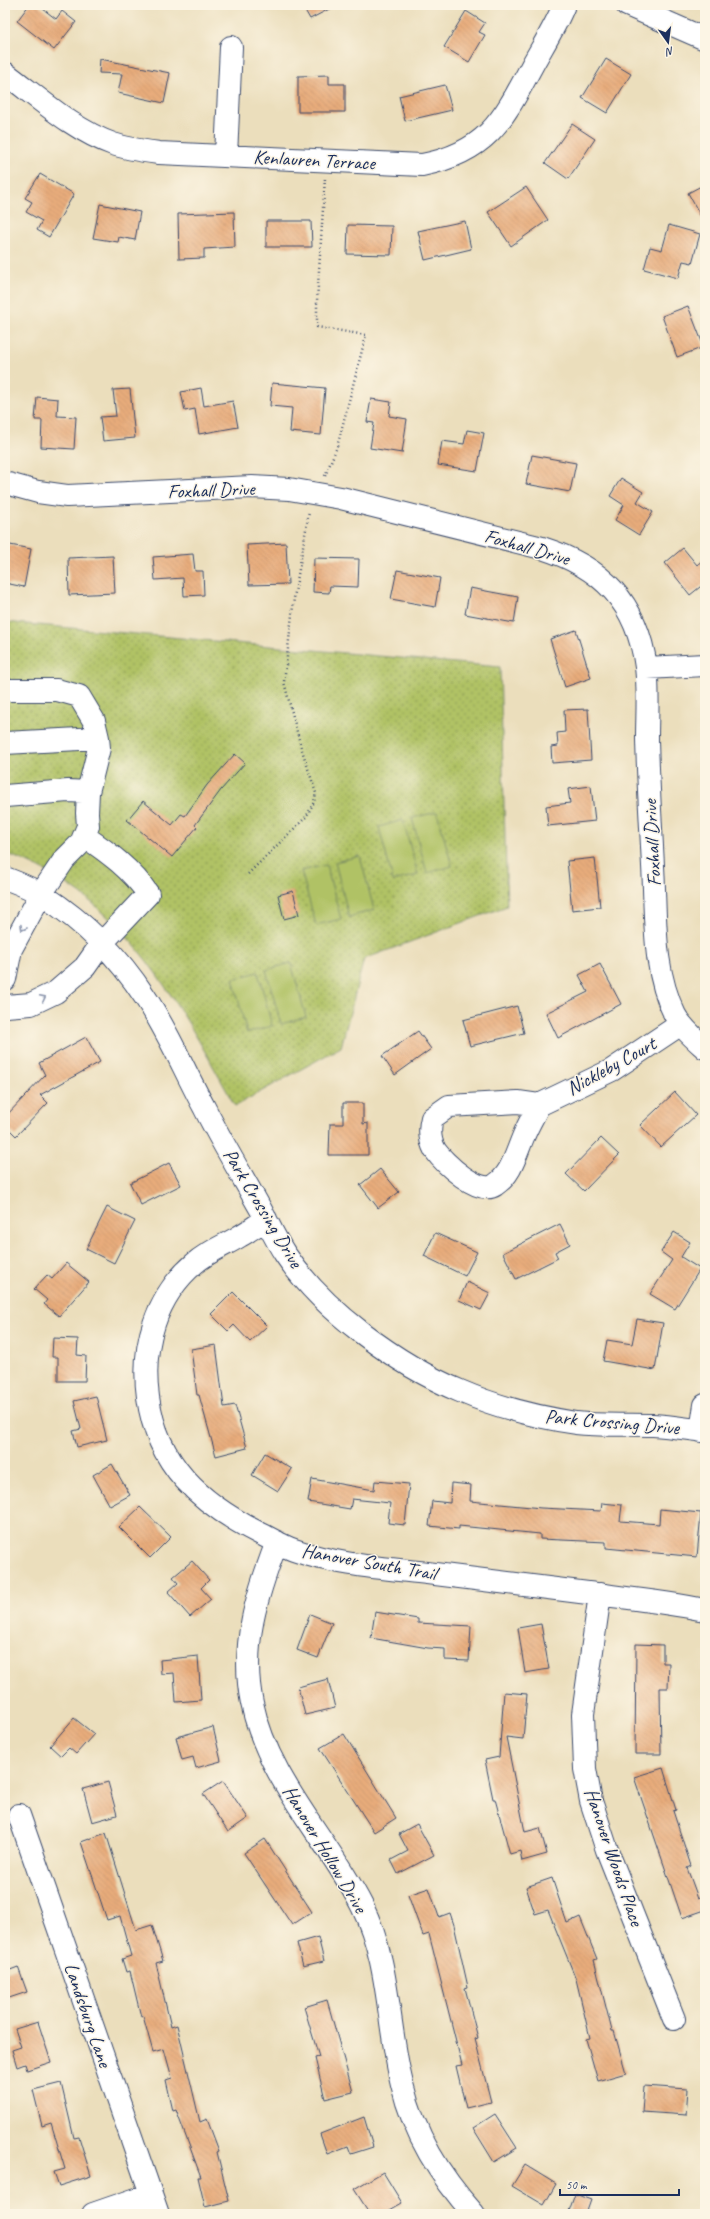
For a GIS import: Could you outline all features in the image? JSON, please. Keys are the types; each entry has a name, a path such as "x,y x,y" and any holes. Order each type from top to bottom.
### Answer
{"street":[{"name":"Kenlauren Terrace","path":"5,73 76,126 112,143 159,153 422,165 442,161 461,154 476,144 496,126 510,106 564,5"},
{"path":"627,5 705,39"},
{"path":"226,156 231,47"},
{"name":"Foxhall Drive","path":"5,483 38,492 67,496 252,487 289,489 342,498 565,555 582,563 612,587 630,613 642,646 646,668 648,751 657,952 667,996 681,1024 705,1048"},
{"path":"646,668 705,664"},
{"path":"5,690 57,690 78,696 94,721 99,748 88,792 88,826 84,836 81,843 64,860 41,894 11,949 5,979"},
{"path":"5,744 98,738"},
{"path":"5,796 68,791 88,792"},
{"path":"5,1003 30,1004 56,992 85,967 102,943 148,894 134,876 105,851 84,836"},
{"name":"Park Crossing Drive","path":"5,878 41,894 69,913 102,943 124,967 152,1008 205,1109 285,1254 309,1283 358,1330 427,1376 461,1392 504,1407 577,1423 614,1426 654,1425 703,1431"},
{"name":"Nickleby Court","path":"539,1105 612,1070 681,1024"},
{"path":"518,1102 539,1105 524,1135 514,1160 503,1179 493,1186 477,1186 455,1171 435,1150 429,1132 432,1118 449,1106 518,1102"},
{"name":"Hanover South Trail","path":"266,1219 197,1261 179,1278 165,1297 149,1341 147,1387 150,1412 158,1437 179,1472 198,1493 221,1512 293,1550 314,1556 358,1564 600,1594 705,1610"},
{"path":"703,1431 705,1405"},
{"name":"Hanover Hollow Drive","path":"277,1542 257,1599 248,1646 249,1678 252,1702 260,1733 273,1762 339,1865 362,1906 372,1929 383,1965 401,2083 407,2104 421,2140 434,2164 455,2194 474,2214"},
{"name":"Hanover Woods Place","path":"600,1594 583,1714 585,1769 591,1800 607,1850 674,2019"},
{"name":"Landsburg Lane","path":"19,1815 158,2214"},
{"path":"93,2214 151,2194"}],"path":[{"path":"248,874 306,817 314,802 316,793 301,746 284,682 294,598 309,512 337,447 366,335 317,327 317,301 326,161"}],"green space":[{"path":"5,622 500,667 507,906 364,959 341,1047 235,1106 179,1008 158,976 135,946 109,918 81,894 44,870 5,853"},
{"path":"437,812 452,866 427,873 412,818"},
{"path":"403,820 418,875 393,881 379,827"},
{"path":"360,856 374,910 349,917 335,862"},
{"path":"326,865 341,919 316,925 301,871"},
{"path":"291,963 306,1017 281,1024 266,970"},
{"path":"258,972 272,1026 247,1033 233,979"}],"building":[{"path":"29,5 38,5 56,19 62,11 76,22 54,50 17,21"},
{"path":"302,5 337,5 310,19"},
{"path":"466,11 485,23 479,32 485,35 469,62 444,47"},
{"path":"100,59 170,73 164,103 118,93 122,74 99,73"},
{"path":"606,59 631,74 607,113 582,98"},
{"path":"329,75 329,84 345,84 345,112 298,112 298,76"},
{"path":"445,85 452,110 405,121 399,96"},
{"path":"572,124 595,139 568,179 545,163"},
{"path":"40,174 74,194 49,237 37,230 42,221 26,212 32,202 25,198"},
{"path":"705,184 705,224 688,193"},
{"path":"526,187 548,220 511,246 488,212"},
{"path":"100,204 140,212 135,240 119,237 118,242 93,238"},
{"path":"234,212 235,247 204,249 204,258 179,259 178,214"},
{"path":"266,221 311,221 312,247 266,247"},
{"path":"465,221 471,249 425,260 418,231"},
{"path":"348,225 392,226 391,255 347,254"},
{"path":"669,225 700,234 692,263 683,261 678,278 644,269 650,247 662,250"},
{"path":"688,306 704,347 677,357 662,316"},
{"path":"272,383 325,388 321,435 290,432 292,408 270,406"},
{"path":"201,388 204,406 233,401 238,427 199,434 195,409 185,411 181,392"},
{"path":"130,389 135,438 103,441 100,417 116,416 113,390"},
{"path":"37,397 58,399 57,416 76,417 74,449 41,447 42,420 35,420"},
{"path":"371,399 391,402 389,416 407,419 402,453 370,448 374,423 367,422"},
{"path":"467,430 484,433 477,471 438,465 442,441 464,444"},
{"path":"532,455 576,463 570,492 526,484"},
{"path":"621,478 643,492 637,502 653,512 639,535 615,520 624,505 610,496"},
{"path":"286,543 288,584 249,585 247,545"},
{"path":"5,544 31,549 24,587 5,583"},
{"path":"683,548 697,565 705,558 705,583 690,595 665,563"},
{"path":"193,554 195,571 203,571 204,595 184,596 183,578 155,580 153,557"},
{"path":"113,556 115,593 69,595 68,558"},
{"path":"314,558 359,559 358,587 330,586 329,593 313,592"},
{"path":"397,570 440,578 435,607 391,599"},
{"path":"470,588 518,597 514,623 465,614"},
{"path":"576,630 591,678 565,687 550,639"},
{"path":"588,709 591,760 552,763 551,747 558,746 557,733 565,732 564,710"},
{"path":"235,754 245,763 221,790 195,825 197,827 172,857 127,820 143,801 172,825 181,814 185,816 207,785"},
{"path":"591,786 595,821 548,826 546,806 570,803 568,789"},
{"path":"595,858 600,907 572,910 567,861"},
{"path":"293,891 299,915 284,919 278,895"},
{"path":"600,964 621,1004 558,1038 546,1013 588,992 579,975"},
{"path":"517,1006 524,1033 470,1046 463,1020"},
{"path":"418,1031 431,1049 395,1075 382,1056"},
{"path":"86,1037 100,1062 40,1095 48,1103 16,1136 5,1125 5,1117 45,1075 39,1063"},
{"path":"675,1092 696,1115 661,1147 640,1125"},
{"path":"343,1103 363,1103 363,1124 368,1123 368,1155 329,1155 330,1124 343,1124"},
{"path":"601,1138 619,1155 584,1191 566,1174"},
{"path":"169,1163 181,1185 141,1205 130,1183"},
{"path":"380,1169 399,1192 378,1208 360,1185"},
{"path":"107,1207 135,1221 114,1263 86,1249"},
{"path":"560,1224 570,1244 555,1252 558,1258 516,1279 503,1253"},
{"path":"674,1232 690,1242 681,1257 700,1269 675,1309 650,1294 672,1260 661,1252"},
{"path":"435,1233 477,1252 465,1276 424,1256"},
{"path":"66,1263 89,1282 59,1316 44,1304 47,1300 34,1289 47,1275 52,1279"},
{"path":"467,1282 490,1293 481,1310 459,1300"},
{"path":"233,1292 267,1326 250,1342 234,1325 228,1331 211,1314"},
{"path":"637,1319 663,1323 655,1370 603,1361 607,1340 632,1344"},
{"path":"53,1338 78,1339 77,1355 86,1356 85,1381 58,1381 58,1357 52,1357"},
{"path":"216,1345 224,1407 235,1405 247,1448 216,1456 199,1395 197,1395 191,1349"},
{"path":"96,1396 107,1440 77,1447 73,1431 81,1429 74,1401"},
{"path":"265,1453 292,1469 278,1491 252,1475"},
{"path":"112,1464 130,1495 110,1506 93,1475"},
{"path":"312,1479 374,1490 375,1481 409,1484 405,1525 388,1523 390,1503 352,1499 350,1509 308,1502"},
{"path":"451,1483 471,1485 470,1501 541,1508 601,1511 602,1503 622,1505 620,1521 659,1524 660,1509 701,1513 697,1557 606,1548 606,1542 540,1539 540,1534 459,1526 459,1529 429,1526 432,1501 450,1503"},
{"path":"140,1507 171,1537 150,1558 119,1527"},
{"path":"192,1561 209,1580 201,1588 211,1599 190,1617 168,1592 178,1583 173,1577"},
{"path":"375,1612 418,1619 418,1623 471,1626 469,1661 445,1660 445,1649 428,1648 371,1638"},
{"path":"310,1614 332,1623 318,1658 297,1650"},
{"path":"541,1624 549,1669 525,1673 518,1628"},
{"path":"636,1644 663,1645 663,1663 669,1663 668,1688 660,1688 661,1754 635,1754"},
{"path":"198,1656 201,1700 176,1702 174,1673 161,1674 160,1660"},
{"path":"328,1679 335,1708 305,1715 298,1687"},
{"path":"504,1692 527,1694 523,1739 506,1737 525,1832 540,1828 547,1854 522,1861 520,1851 510,1854 495,1799 493,1799 485,1760 499,1757"},
{"path":"74,1718 94,1734 76,1754 69,1748 61,1756 50,1746"},
{"path":"213,1727 221,1761 196,1768 193,1757 182,1760 176,1737"},
{"path":"344,1734 396,1818 374,1832 320,1748"},
{"path":"663,1768 676,1810 673,1811 691,1866 687,1868 698,1898 705,1895 705,1910 682,1918 634,1777"},
{"path":"223,1781 248,1818 228,1832 203,1794"},
{"path":"108,1782 117,1815 92,1822 83,1789"},
{"path":"417,1824 434,1855 398,1874 391,1860 408,1851 399,1834"},
{"path":"106,1833 136,1930 152,1925 163,1961 156,1963 171,2027 177,2025 200,2122 207,2119 219,2151 217,2152 229,2201 205,2207 198,2177 201,2177 176,2110 173,2111 166,2080 172,2078 164,2049 153,2052 143,2016 141,2017 130,1971 126,1972 122,1959 131,1956 120,1916 107,1920 81,1842"},
{"path":"265,1839 312,1912 292,1925 244,1853"},
{"path":"552,1878 567,1923 580,1917 597,1959 594,1960 612,2031 614,2031 626,2073 598,2081 586,2039 590,2038 576,1979 548,1910 535,1914 526,1887"},
{"path":"429,1888 439,1917 450,1913 454,1925 468,1987 465,1988 478,2038 475,2039 491,2102 466,2108 456,2066 462,2065 429,1934 423,1936 408,1895"},
{"path":"318,1937 324,1961 303,1966 297,1943"},
{"path":"18,1967 27,1992 9,1998 5,1988 5,1972"},
{"path":"327,2000 353,2092 325,2099 315,2058 319,2057 304,2007"},
{"path":"38,2022 51,2062 27,2070 25,2064 17,2067 12,2050 21,2047 15,2029"},
{"path":"61,2083 74,2138 79,2137 91,2176 59,2186 54,2172 65,2169 51,2123 42,2126 33,2090"},
{"path":"644,2086 688,2089 686,2115 642,2112"},
{"path":"495,2114 517,2148 494,2162 473,2128"},
{"path":"364,2117 373,2147 351,2154 348,2146 327,2154 320,2134"},
{"path":"525,2165 556,2184 544,2205 512,2186"},
{"path":"383,2172 402,2203 383,2214 370,2214 354,2189"},
{"path":"575,2194 591,2200 586,2214 568,2214"}]}
